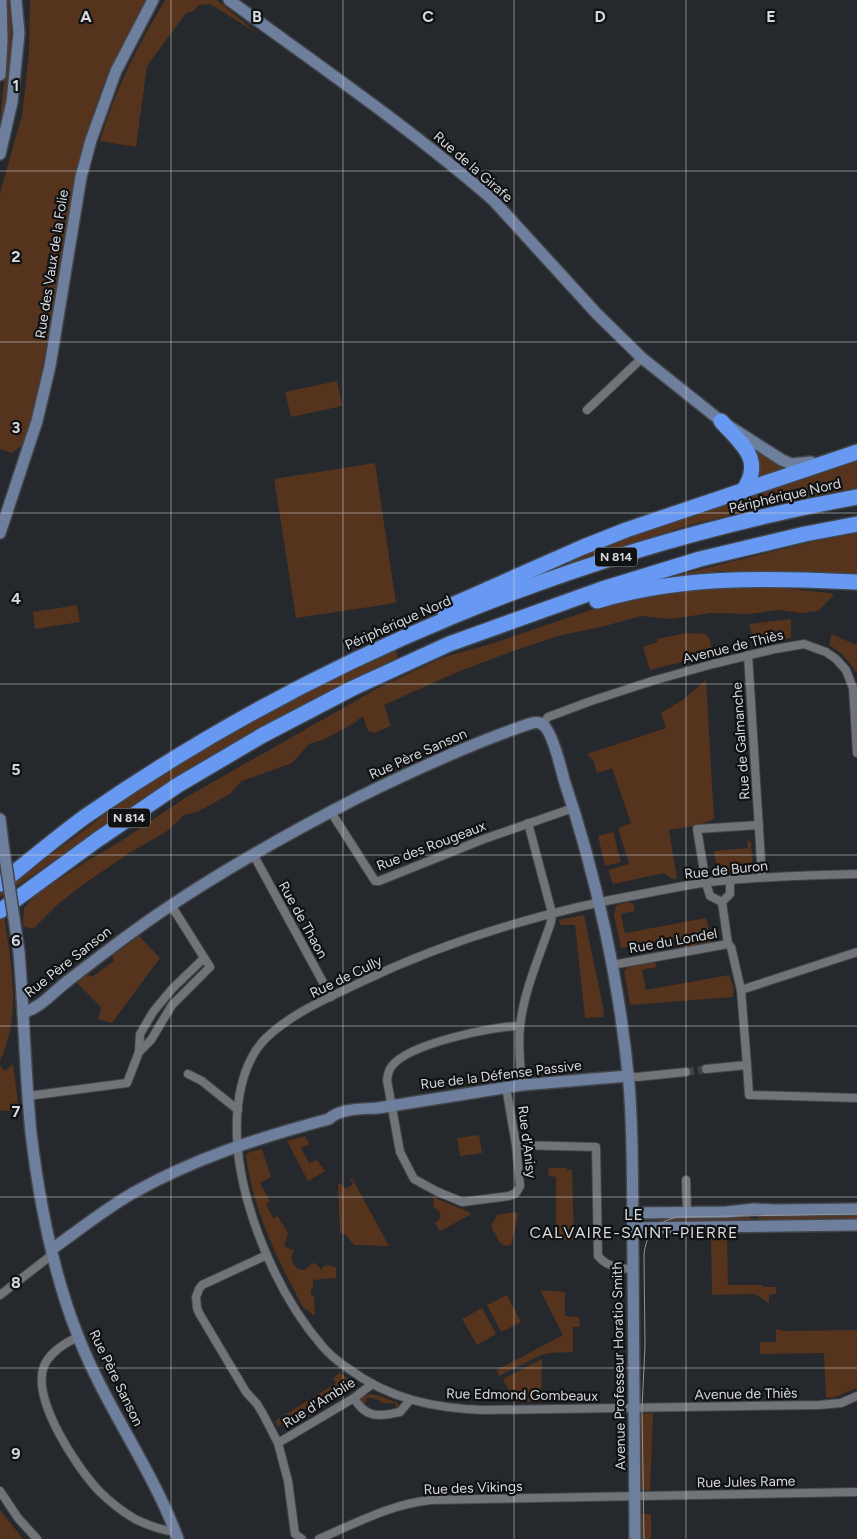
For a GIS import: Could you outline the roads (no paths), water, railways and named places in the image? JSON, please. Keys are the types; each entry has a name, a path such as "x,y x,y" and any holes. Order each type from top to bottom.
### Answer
{"highway":[{"path":"721,421 747,450 753,464 753,472 743,491"},
{"path":"384,646 396,630 584,547 626,530 857,452"},
{"name":"Périphérique Nord","path":"0,884 84,817 166,764 250,714 384,646 519,590 590,565 696,533 800,508 857,497"},
{"name":"N 814","path":"0,911 97,840 178,785 263,735 370,680 448,644 602,589 700,559 857,524"},
{"path":"504,624 558,612 613,596 688,582 750,579 857,582"},
{"path":"818,580 857,589"}],"street":[{"path":"0,75 2,40 1,0"},
{"path":"16,0 19,33"},
{"path":"0,154 12,102 19,33 20,0"},
{"name":"Rue de la Girafe","path":"229,0 409,132 471,181 493,200 619,337 642,358 721,421 791,464 809,462 825,464"},
{"name":"Rue des Vaux de la Folie","path":"0,533 37,421 50,366 81,177 91,140 116,71 152,3"},
{"path":"587,410 642,358"},
{"name":"Avenue de Thiès","path":"543,724 548,717 652,681 748,655 804,644 822,650 836,659 846,670 853,688 857,753"},
{"name":"Rue de Galmanche","path":"748,655 762,877"},
{"name":"Rue Père Sanson","path":"177,1535 168,1511 100,1385 78,1337 66,1300 52,1252 37,1174 28,1096 23,1013 39,1005 67,981 171,905 253,854 398,778 450,755 532,723 538,722 543,724"},
{"name":"Avenue Professeur Horatio Smith","path":"543,724 550,734 573,808 598,902 612,965 628,1076 632,1127 635,1539"},
{"name":"Rue des Rougeaux","path":"331,812 375,881 379,881 477,842 573,808"},
{"path":"0,819 19,952 23,1013"},
{"path":"522,1085 519,1057 520,1026 526,999 551,922 552,913 528,823"},
{"path":"722,902 710,896 697,829 759,825"},
{"name":"Rue de Thaon","path":"253,854 331,997"},
{"name":"Rue de Buron","path":"598,902 730,880 857,874"},
{"name":"Rue du Londel","path":"612,965 728,944 722,902 730,894 730,880"},
{"name":"Rue de Cully","path":"238,1146 238,1110 241,1085 246,1070 263,1041 286,1022 331,997 404,962 456,941 502,926 598,902"},
{"path":"139,1052 151,1040 172,1005 210,968 171,905"},
{"path":"728,944 731,947 741,990 749,1095 857,1098"},
{"path":"741,990 857,952"},
{"path":"28,1096 127,1083 139,1052 140,1034 153,1012 172,988 204,958"},
{"path":"391,1106 387,1080 388,1071 392,1064 401,1058 414,1051 453,1037 491,1029 520,1026"},
{"path":"706,1070 747,1065"},
{"path":"628,1076 637,1077 686,1072"},
{"path":"188,1074 203,1082 238,1110"},
{"name":"Rue de la Défense Passive","path":"52,1252 132,1194 186,1167 238,1146 329,1119 333,1115 357,1109 378,1108 506,1087 628,1076"},
{"name":"Rue d'Anisy","path":"391,1106 400,1152 414,1179 462,1202 509,1196 516,1193 520,1186 516,1145 506,1087"},
{"path":"516,1145 596,1147 598,1256 609,1265 633,1269"},
{"name":"Rue Edmond Gombeaux","path":"238,1146 243,1184 267,1255 288,1297 302,1319 323,1348 346,1367 372,1384 410,1400 437,1406 459,1409 635,1408"},
{"path":"686,1180 687,1211"},
{"path":"633,1213 727,1212 754,1209 857,1209"},
{"path":"633,1228 857,1225"},
{"path":"0,1295 52,1252"},
{"path":"267,1255 202,1285 197,1294 196,1301 199,1313 214,1336 219,1348 246,1392 264,1414 278,1443 288,1481 296,1534 302,1539"},
{"path":"78,1337 70,1340 50,1355 42,1371 41,1382 43,1391 57,1430 70,1454 100,1491 112,1502 135,1519 177,1535"},
{"name":"Rue d'Amblie","path":"278,1443 354,1398 372,1384"},
{"name":"Avenue de Thiès","path":"635,1408 819,1405 841,1403 857,1396"},
{"path":"354,1398 359,1408 364,1412 374,1414 400,1412 404,1410 410,1400"},
{"path":"0,1491 18,1518 38,1539"},
{"name":"Rue Jules Rame","path":"635,1496 857,1492"},
{"name":"Rue des Vikings","path":"319,1539 376,1514 408,1503 421,1501 635,1496"}],"tunnel":[{"path":"686,1072 706,1069"}],"tram line":[{"path":"644,1539 642,1408 645,1346 644,1255 650,1235 658,1225 677,1217 857,1214"}],"district":[{"name":"LE CALVAIRE-SAINT-PIERRE","path":"634,1223"}]}
